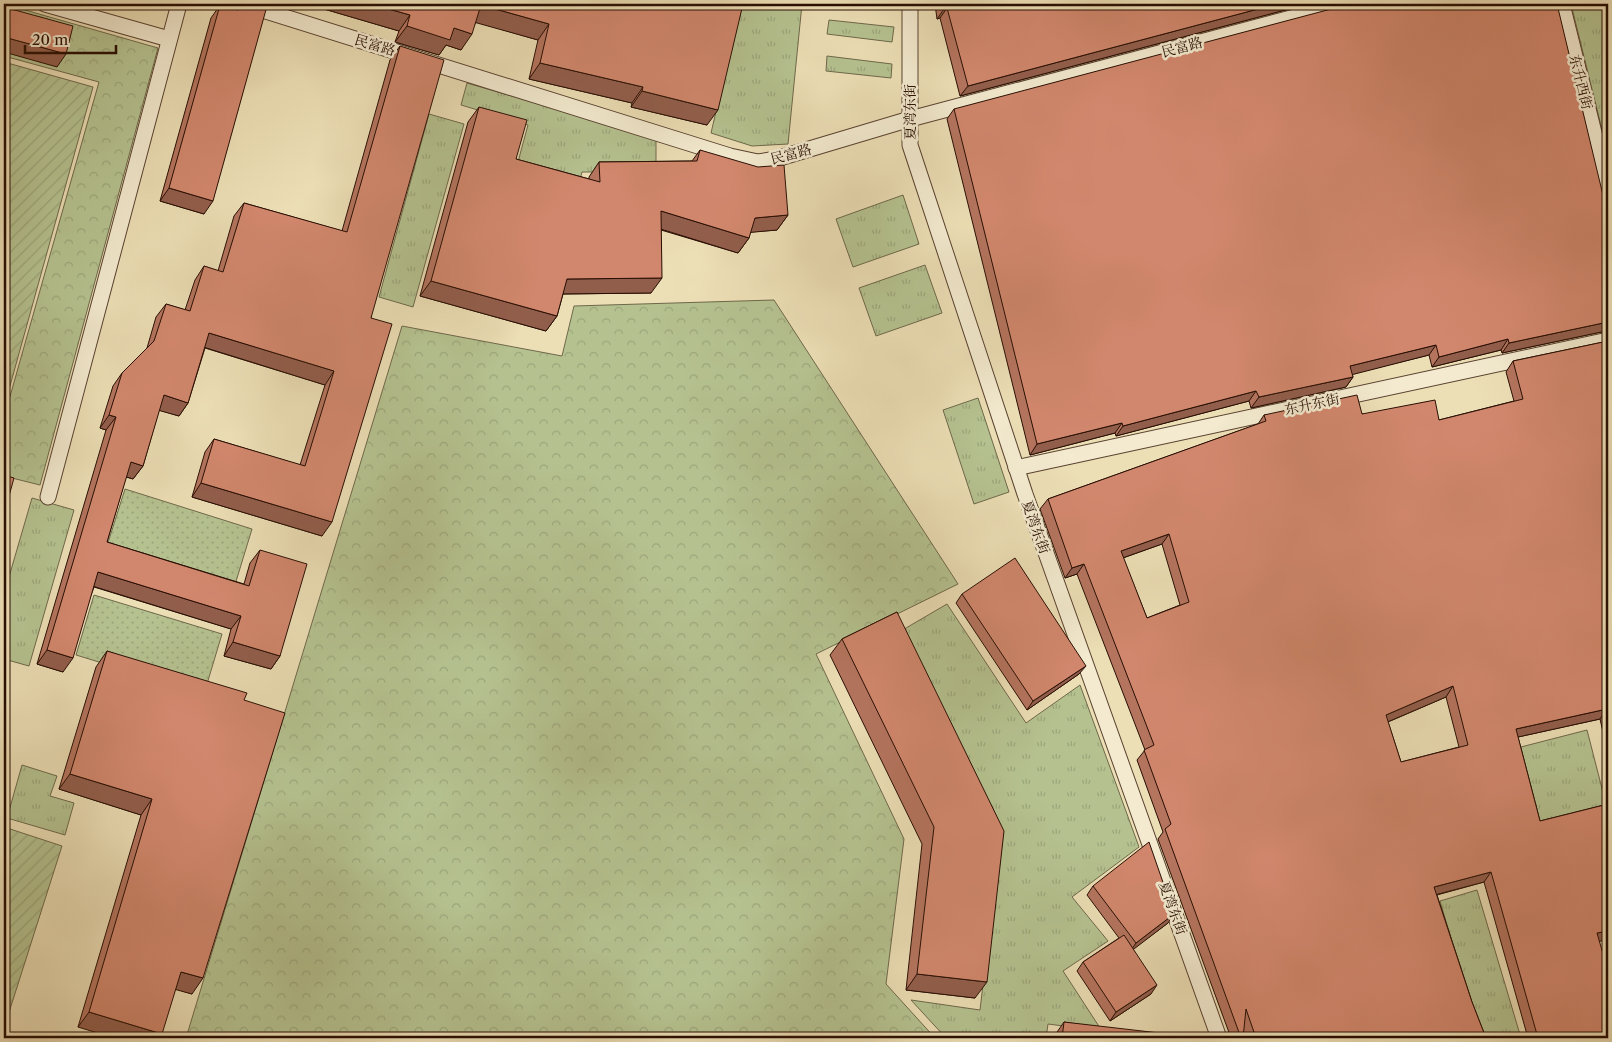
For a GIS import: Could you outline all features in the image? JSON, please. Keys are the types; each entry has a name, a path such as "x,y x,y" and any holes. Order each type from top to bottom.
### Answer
{"lane":[{"path":"45,4 169,39"},
{"path":"48,497 179,4"},
{"name":"民富路","path":"243,4 738,158 758,162 785,156 910,119 1344,4"},
{"name":"夏湾东街","path":"910,4 910,145 1016,468 1218,1037"},
{"name":"东升西街","path":"1562,4 1608,189"},
{"name":"东升东街","path":"1016,468 1608,340"}],"green space":[{"path":"4,4 158,48 40,485 4,476 4,399 9,400 99,82 4,56"},
{"path":"741,4 802,4 788,144 752,146 711,133"},
{"path":"1571,4 1604,4 1608,22 1608,154"},
{"path":"829,20 894,27 892,42 827,34"},
{"path":"827,56 892,64 891,78 826,71"},
{"path":"4,62 93,87 8,393 4,392"},
{"path":"467,83 656,138 656,172 582,172 578,187 516,169 528,125 461,105"},
{"path":"429,114 464,124 413,307 379,297"},
{"path":"903,195 919,244 853,267 836,219"},
{"path":"925,265 942,313 876,336 859,288"},
{"path":"774,300 958,584 816,654 904,839 886,984 935,1038 186,1038 402,326 562,356 574,306"},
{"path":"978,398 1009,492 974,504 943,410"},
{"path":"125,489 252,529 234,588 106,549"},
{"path":"32,498 74,510 29,666 4,659 4,594"},
{"path":"94,595 222,634 204,694 76,655"},
{"path":"947,604 1026,723 1080,685 1139,847 1072,897 1108,941 1063,971 1102,1031 1048,1024 1046,1038 946,1038 911,1000 980,1010 999,849 894,635"},
{"path":"1587,730 1607,808 1536,826 1517,748"},
{"path":"22,765 57,776 50,796 74,803 65,835 7,818"},
{"path":"4,827 62,846 4,1028"},
{"path":"1477,890 1521,1038 1480,1038 1440,901"}],"building":[{"path":"240,4 261,4 267,6 213,201 169,188 220,5 238,10"},
{"path":"371,4 743,4 718,110 642,91 643,87 540,63 549,24 481,5 472,34 454,28 450,40 407,26 410,15"},
{"path":"943,4 1277,4 968,86 947,8 944,9"},
{"path":"1350,4 1557,4 1608,216 1608,322 1509,343 1508,339 1439,357 1436,345 1350,366 1353,377 1259,397 1256,391 1123,426 1122,423 1037,444 954,109"},
{"path":"4,7 73,26 66,54 4,37"},
{"path":"400,46 444,60 371,318 392,324 332,522 201,483 214,439 305,466 334,371 209,333 188,403 164,395 143,466 131,462 107,542 249,586 260,550 307,564 280,656 233,642 241,616 98,572 73,658 47,650 116,417 109,415 122,373 154,341 166,304 190,311 204,266 223,272 244,203 347,232"},
{"path":"479,107 527,120 516,159 600,182 599,162 697,161 700,150 758,167 784,165 788,215 755,218 749,238 661,211 662,278 567,279 557,316 431,281"},
{"path":"1608,341 1608,714 1607,709 1516,729 1540,821 1608,804 1608,931 1597,933 1608,971 1608,1038 1538,1038 1491,872 1434,887 1472,1002 1486,1038 1256,1038 1246,1009 1243,1038 1241,1038 1165,829 1171,824 1144,750 1154,745 1084,564 1072,568 1048,499 1266,421 1264,415 1357,395 1362,414 1435,400 1439,420 1523,399 1513,361","holes":["1169,534 1189,602 1147,618 1121,551","1453,686 1468,745 1401,762 1386,715"]},
{"path":"4,475 14,478 4,514"},
{"path":"1015,558 1086,666 1033,701 962,594"},
{"path":"897,612 1004,831 987,982 917,974 934,827 842,639"},
{"path":"107,651 247,693 244,700 285,713 203,978 181,972 162,1034 89,1012 152,799 70,774"},
{"path":"1149,842 1174,914 1136,943 1093,886"},
{"path":"1124,935 1157,985 1116,1012 1083,962"},
{"path":"1064,1022 1168,1034 1168,1038 1062,1038"}]}
